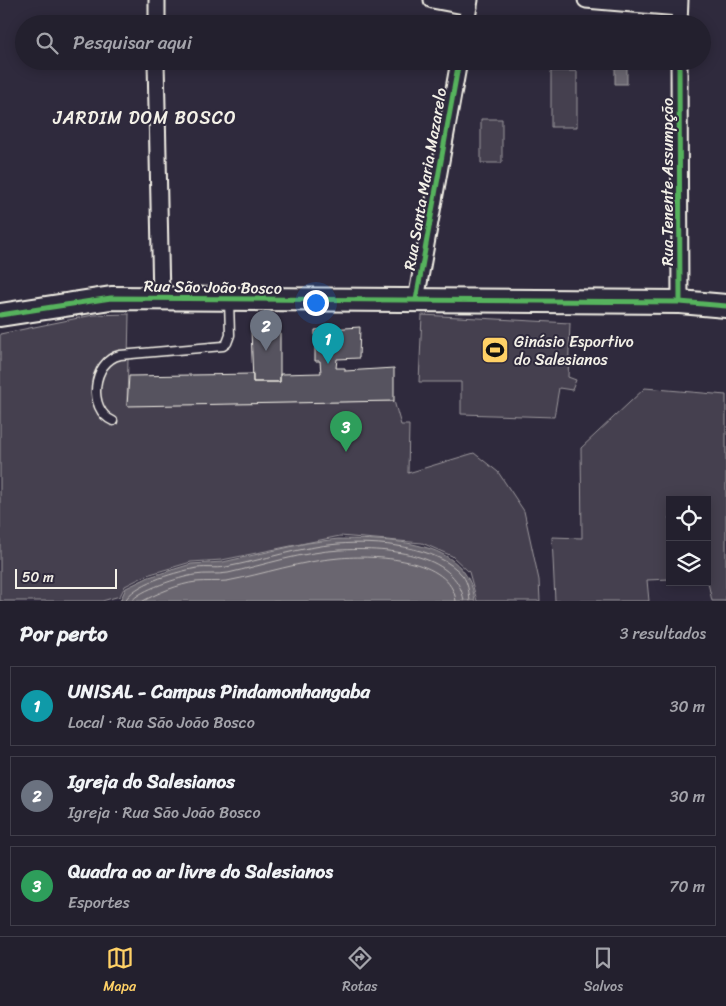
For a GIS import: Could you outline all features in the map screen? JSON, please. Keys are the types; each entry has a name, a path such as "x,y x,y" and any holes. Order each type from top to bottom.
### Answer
{"main road":[{"name":"Rua São João Bosco","path":"0,315 111,298 680,302 726,306"}],"street":[{"path":"156,15 157,0"},
{"path":"432,0 469,4"},
{"path":"586,0 679,4"},
{"path":"156,70 162,298"},
{"name":"Rua Santa Maria Mazarelo","path":"416,300 457,70"},
{"name":"Rua Tenente Assumpção","path":"679,70 680,302"}],"lane":[{"path":"113,421 105,418 101,412 95,388 108,360 120,354 222,346 227,343 230,335 229,300"}],"shaded area":[{"path":"551,71 577,71 577,127 551,127"},
{"path":"481,119 502,119 502,163 481,163"},
{"path":"129,314 127,405 394,401 401,425 409,425 408,473 474,453 498,472 524,511 539,580 540,601 477,601 469,572 452,556 422,543 340,536 222,560 191,562 147,575 125,586 120,596 102,601 0,601 0,334 93,315"},
{"name":"Ginásio Esportivo do Salesianos","path":"422,315 570,323 568,377 576,380 572,390 559,388 554,417 461,414 461,382 419,382"},
{"path":"645,388 726,395 726,601 712,601 709,586 711,586 711,496 666,496 666,579 647,580 649,601 555,601 552,537 582,538 581,448"}],"water":[{"path":"615,70 627,70 627,84 615,84"},
{"path":"338,539 401,542 422,546 441,554 457,564 469,580 475,601 120,601 126,588 149,577 191,564 223,562 307,543"}],"building":[{"path":"360,327 359,358 337,359 336,368 345,368 345,371 394,368 394,401 127,406 129,376 253,374 253,382 280,382 280,374 321,373 320,361 315,361 315,330"},
{"path":"251,329 280,329 280,382 253,382"}],"cycle path":[{"path":"416,300 457,70"},
{"path":"679,70 680,302"},
{"path":"0,315 111,298 680,302 726,306"}],"place":[{"name":"Ginásio Esportivo do Salesianos","path":"495,350"},
{"name":"Igreja do Salesianos","path":"266,351"},
{"name":"UNISAL - Campus Pindamonhangaba","path":"328,364"},
{"name":"Quadra ao ar livre do Salesianos","path":"346,452"}],"district":[{"name":"JARDIM DOM BOSCO","path":"145,118"}]}
